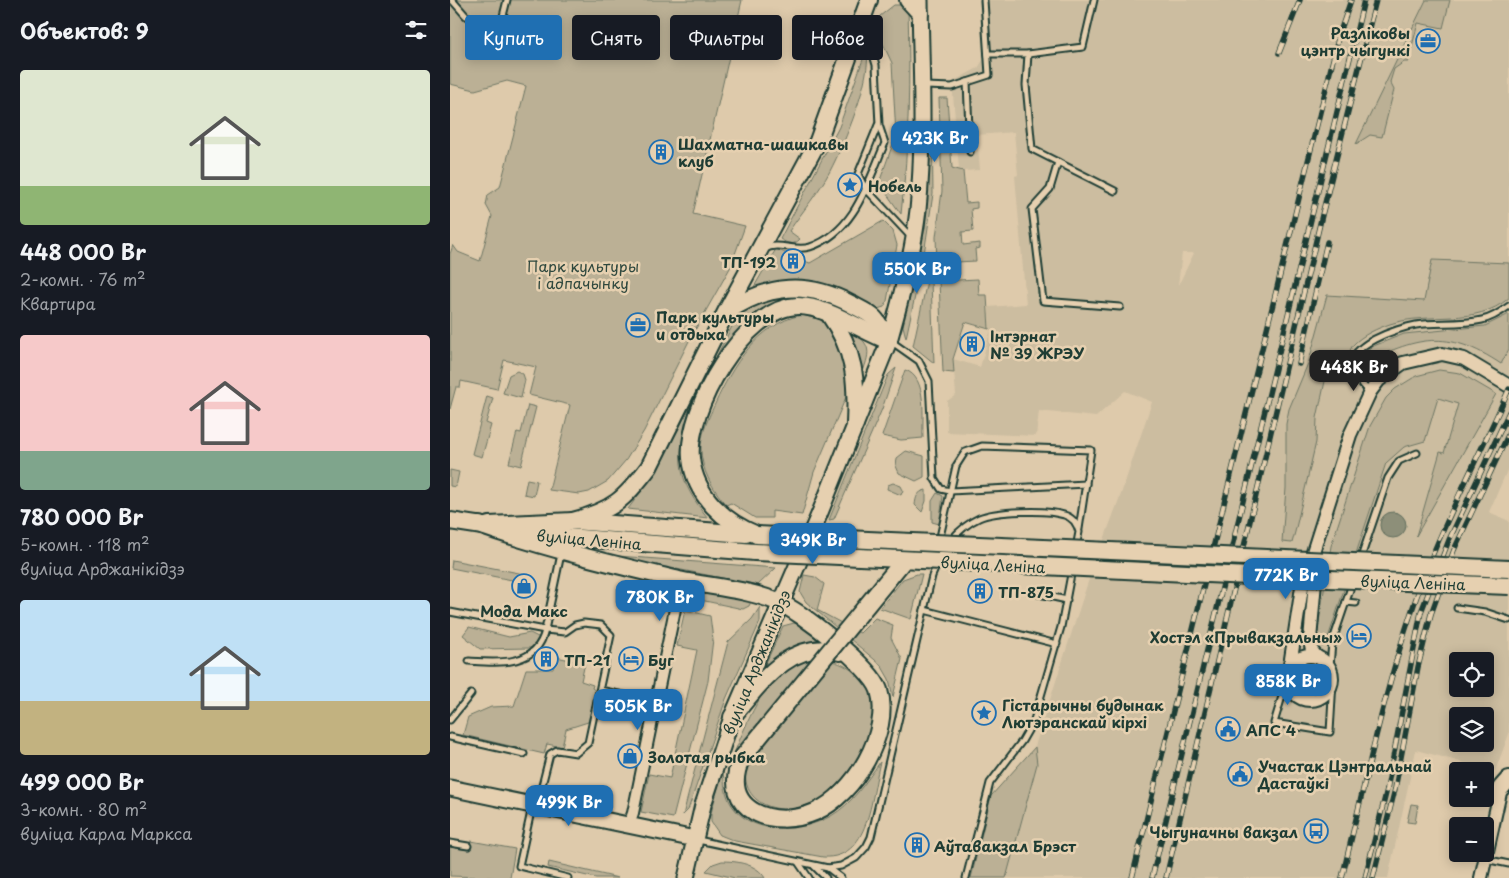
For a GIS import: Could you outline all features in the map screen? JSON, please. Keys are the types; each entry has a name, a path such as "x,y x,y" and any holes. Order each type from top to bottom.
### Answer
{"main road":[{"path":"863,15 869,0"},
{"path":"866,15 884,0"},
{"path":"908,0 920,7"},
{"name":"вуліца Арджанікідзэ","path":"686,878 702,806 732,718 889,341 914,239 920,178 922,86 920,7"},
{"path":"573,521 599,514 616,504 632,490 649,467 726,312 818,141 847,60"},
{"path":"726,312 748,299 771,291 798,288 817,290 836,296 874,318 889,341"},
{"path":"757,535 737,527 723,517 702,491 694,475 691,457 692,439 697,418 726,358 762,320 782,308 798,306 812,308 829,314 889,341"},
{"path":"829,314 847,343 852,359 856,397 855,424"},
{"name":"вуліца Леніна","path":"450,521 479,525 566,544 1509,586"},
{"name":"вуліца Леніна","path":"479,525 573,521 757,535 1509,569"},
{"path":"566,544 682,580 758,595 780,603 808,620 849,655 872,676 879,690 882,717 879,732 868,758 844,791 830,803 815,812 780,818 759,815 743,804 737,795 735,777 741,759 904,560"},
{"path":"732,718 770,673 785,660 803,652 818,650 834,650 849,655"},
{"path":"450,788 695,839"}],"street":[{"path":"1318,535 1310,640 1312,651 1330,666 1333,681 1326,694 1320,698 1306,700 1293,693 1290,687 1289,672 1301,592 1318,535 1350,435 1370,392 1391,370 1416,359 1442,354 1452,355 1475,364 1509,386"},
{"path":"628,824 633,813 682,580"},
{"path":"1289,672 1292,666 1303,657 1317,657"},
{"path":"1494,825 1509,767"},
{"path":"1481,878 1484,862"}],"lane":[{"path":"452,0 466,16 500,28 507,0"},
{"path":"922,86 952,87 989,75 984,0"},
{"path":"988,54 1028,54 1083,47 1094,0"},
{"path":"1028,54 1026,85 1032,149 1115,191"},
{"path":"758,253 774,245 793,249 811,247 844,227 856,209 885,143 878,125 874,60"},
{"path":"967,82 970,152"},
{"path":"878,125 858,174 865,188 914,239"},
{"path":"1058,162 1050,189 1032,209 1044,301 1120,307"},
{"path":"1370,392 1354,374 1352,364 1357,352 1369,342 1399,329 1414,325 1484,320 1509,306"},
{"path":"889,341 913,355 924,368 929,381 934,478 941,489 950,491 1086,484"},
{"path":"695,839 828,868 841,866 856,858 866,847 872,836 950,491 959,459 965,452 982,446 1091,450 1079,532 1057,644 1030,729 990,783 966,878"},
{"path":"1330,666 1330,648 1392,470 1399,461 1417,453"},
{"path":"932,576 945,546 955,535 978,518 1005,512 1064,514 1074,521 1079,532"},
{"path":"469,661 505,662 525,658 539,646 545,630 566,544"},
{"path":"1030,592 1067,600"},
{"path":"1346,602 1356,603"},
{"path":"1457,608 1485,612 1509,620"},
{"path":"924,610 1057,644"},
{"path":"450,612 545,630 565,632 575,625 584,623 601,625 609,631 611,641 588,743 576,753 557,750 550,754 519,866 568,878"},
{"path":"1289,672 1274,723 1330,732 1333,681"},
{"path":"600,690 657,703"},
{"path":"450,720 471,694"},
{"path":"450,737 524,754"},
{"path":"450,843 468,846"},
{"path":"1494,861 1509,864"},
{"path":"797,862 809,878"},
{"path":"814,865 826,878"},
{"path":"828,868 841,878"},
{"path":"531,878 533,870"}],"shaded area":[{"path":"979,0 1509,0 1509,466 1489,512 1509,521 1509,734 1495,771 1494,762 1461,762 1416,750 1388,878 971,878 991,796 1035,746 1087,585 1121,494 1152,402 1125,391 1096,417 1039,411 1036,436 947,432 947,401 956,395 953,359 980,367 991,330 989,329 989,307 1026,304 1015,176 1018,175 1014,132 977,135 980,170 963,171 959,169 952,82 978,68 983,60","holes":["1182,253 1194,253 1178,286"]},
{"path":"1393,512 1402,516 1406,525 1402,534 1393,538 1384,534 1380,525 1384,516"}],"green space":[{"name":"Парк культуры і адпачынку","path":"450,0 742,0 739,15 670,15 670,60 728,60 693,214 745,226 730,268 690,339 644,431 626,460 608,481 589,492 579,494 549,490 570,405 529,395 536,367 504,360 497,389 461,381 460,387 456,387 450,409 450,254 453,245 458,252 480,261 492,216 486,205 488,195 500,187 526,86 507,81 475,90 450,84"},
{"path":"1426,0 1450,0 1443,28 1418,23 1408,62 1404,62 1394,69 1390,82 1394,90 1382,137 1370,135 1356,144"},
{"path":"894,5 902,5 908,8 908,111 901,214 879,183 896,135 892,63 883,44 883,15 881,15"},
{"path":"863,60 867,60 861,93 843,144 826,179 789,231 800,239 791,244 786,242 780,239 839,127"},
{"path":"939,98 947,98 952,168 963,171 966,203 977,202 977,208 971,209 973,231 962,232 963,245 980,243 980,248 975,249 976,261 937,263 936,237 942,191"},
{"path":"932,122 933,194 924,254 906,338 903,326 925,228"},
{"path":"883,221 893,231 897,245 887,301 884,307 874,310 835,288 751,292 776,249 790,255 787,262 795,266 799,259 810,263"},
{"path":"1432,260 1509,263 1509,298 1496,307 1467,316 1405,320 1380,328 1357,341 1344,361 1327,372 1317,418 1316,442 1295,532 1292,543 1282,542 1286,488 1286,424 1289,409 1309,361 1327,295 1424,301"},
{"path":"978,279 979,295 987,295 989,329 965,322 953,359 954,373 943,372 939,281"},
{"path":"927,281 931,281 934,363 913,346"},
{"path":"784,294 816,295 871,323 872,327 827,304 798,298 780,302 755,316 734,336 716,362 697,397 684,433 681,450 682,472 694,499 708,518 628,509 657,470 737,317 750,307"},
{"path":"1509,314 1509,349 1501,364 1464,345 1431,340 1398,348 1360,365 1362,355 1371,347 1404,334 1485,326"},
{"path":"801,315 819,319 830,327 837,338 846,367 849,390 814,472 802,515 772,511 772,518 755,518 731,503 726,505 714,489 703,466 701,452 702,437 722,389 748,349 759,337 772,328 785,320"},
{"path":"849,328 865,343 867,348 868,353 862,374"},
{"path":"896,368 882,409 834,519 829,520 888,375"},
{"path":"905,370 912,374 921,389 923,438 901,440 882,436"},
{"path":"1439,370 1460,373 1496,394 1416,536 1440,452 1444,453 1458,404 1438,398 1425,441 1404,447 1386,463 1328,638 1323,647 1316,641 1331,546 1370,426 1386,398 1395,389 1416,376"},
{"path":"517,371 523,374 525,380 521,398 503,393 509,375"},
{"path":"487,396 493,398 486,423 491,425 482,457 472,454"},
{"path":"528,405 536,407 521,466 509,463 517,432 521,433"},
{"path":"906,451 924,456 924,477 916,481 899,473 896,466 897,458"},
{"path":"450,470 459,472 456,487 450,486"},
{"path":"527,479 537,481 534,496 524,494"},
{"path":"893,483 901,486 903,490 901,495 887,489 888,485"},
{"path":"926,490 926,501 922,512 915,505 915,502 919,494"},
{"path":"937,493 943,496 939,524 932,522 932,501"},
{"path":"605,555 776,568 758,585"},
{"path":"452,560 524,574 522,582 451,568"},
{"path":"922,574 911,619 880,608 903,579"},
{"path":"804,575 815,577 824,584 817,610 860,633 875,618 893,625 891,638 902,659 893,697 889,679 881,665 806,602 800,592"},
{"path":"695,587 752,599 749,606 743,609 686,597"},
{"path":"760,607 760,622 726,699 688,810 683,815 728,642 752,619"},
{"path":"685,610 710,616 713,639 708,681 673,818 641,812 649,774 670,778 697,650 677,646"},
{"path":"794,623 803,626 824,642 807,645 784,653 763,669 783,626"},
{"path":"469,627 509,637 530,633 540,638 535,647 480,649 463,635"},
{"path":"556,657 585,663 581,681 593,685 592,688 596,691 588,722 566,729 562,747 547,744 544,754 463,735 468,717 491,707 514,706 526,669 553,669"},
{"path":"810,658 836,662 850,669 863,680 873,703 873,719 869,736 851,768 826,794 814,802 788,809 764,805 748,789 745,777 747,762 735,751 756,704 771,682 789,667"},
{"path":"1310,662 1316,663 1321,667 1325,672 1325,684 1321,689 1316,693 1310,694 1304,693 1299,689 1295,684 1294,678 1295,672 1299,667 1304,663"},
{"path":"1035,747 1037,764 1006,878 971,878 991,796"},
{"path":"880,762 866,824 850,848 839,855 823,857 735,841 720,835 711,822 711,813 723,770 724,785 728,798 733,807 742,816 753,823 766,827 793,828 819,821 839,811 858,792"},
{"path":"1411,804 1418,805 1415,823 1407,822"},
{"path":"471,841 515,849 510,878 450,876 450,847 469,850"},
{"path":"722,861 752,866 765,878 735,878 706,871 713,864"},
{"path":"549,862 618,878 596,878 548,867"}],"railway":[{"path":"1279,53 1300,0"},
{"path":"1132,878 1339,35 1351,0"},
{"path":"1152,878 1364,0"},
{"path":"1166,878 1322,215 1376,0"},
{"path":"1299,364 1327,242"},
{"path":"1342,878 1379,723 1400,647 1426,571 1445,525 1509,389"},
{"path":"1365,878 1387,789 1421,612 1449,540 1509,412"},
{"path":"1373,878 1395,789 1418,667 1431,614 1454,550 1509,433"}],"place":[{"name":"Разліковы цэнтр чыгункі","path":"1428,41"},
{"name":"Шахматна-шашкавы клуб","path":"661,152"},
{"name":"Нобель","path":"850,185"},
{"name":"ТП-192","path":"793,261"},
{"name":"Парк культуры и отдыха","path":"638,325"},
{"name":"Інтэрнат № 39 ЖРЭУ","path":"972,344"},
{"name":"Мода Макс","path":"524,586"},
{"name":"ТП-875","path":"980,591"},
{"name":"Хостэл «Прывакзальны»","path":"1359,636"},
{"name":"ТП-21","path":"546,659"},
{"name":"Буг","path":"631,659"},
{"name":"Гістарычны будынак Лютэранскай кірхі","path":"984,713"},
{"name":"АПС 4","path":"1228,729"},
{"name":"Золотая рыбка","path":"630,756"},
{"name":"Участак Цэнтральнай Дастаўкі","path":"1240,774"},
{"name":"Чыгуначны вакзал","path":"1316,831"},
{"name":"Аўтавакзал Брэст","path":"917,845"}]}
